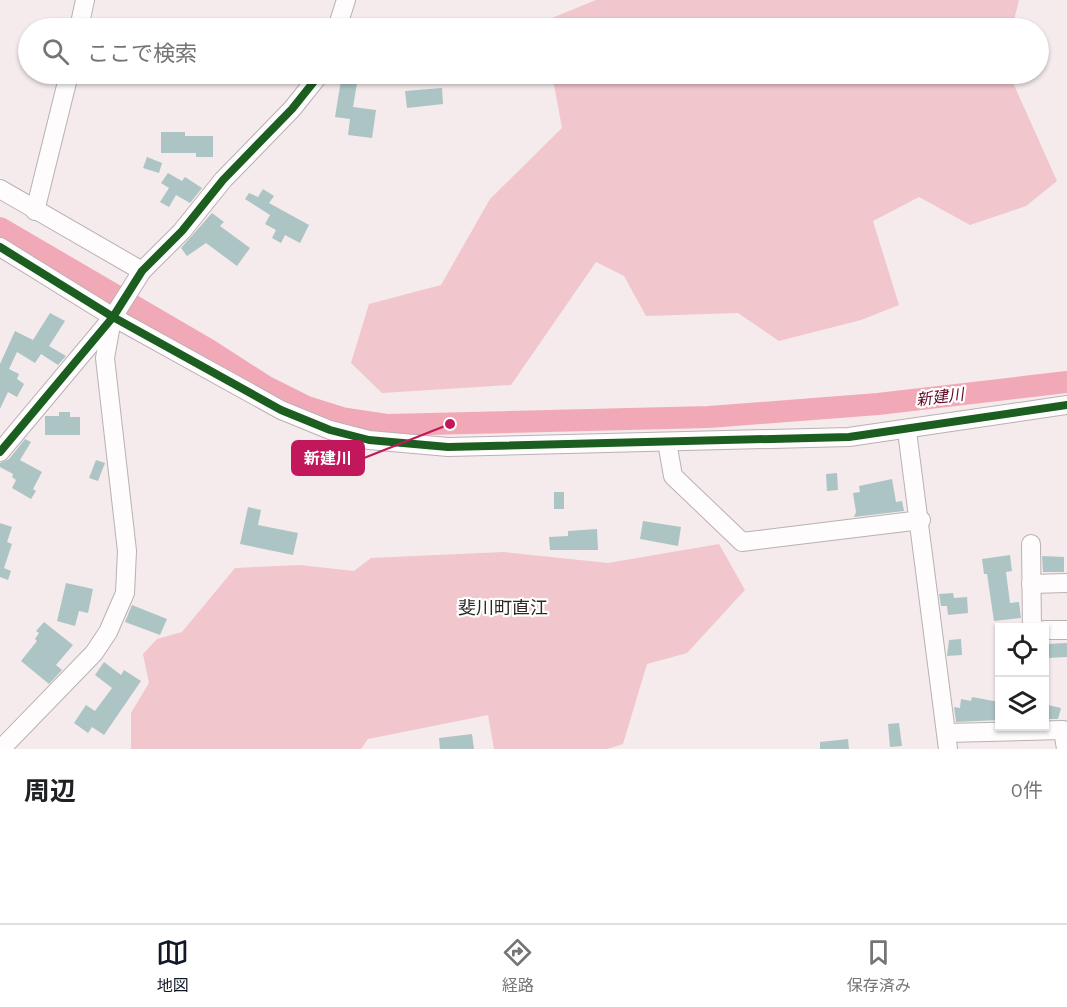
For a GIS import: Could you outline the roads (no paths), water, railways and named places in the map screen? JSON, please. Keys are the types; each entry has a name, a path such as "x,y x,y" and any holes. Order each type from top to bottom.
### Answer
{"street":[{"path":"81,18 85,0"},
{"path":"340,18 346,0"},
{"path":"35,211 67,84"},
{"path":"0,452 114,314 141,274 182,231 223,180 292,109 312,84"},
{"path":"0,189 141,274"},
{"path":"0,247 281,410 330,430 369,440 448,447 849,437 907,431 1067,405"},
{"path":"1,749 94,653 108,632 125,593 127,551 105,358 114,314"},
{"path":"907,431 921,520 947,741 1063,730 1066,749"},
{"path":"667,442 673,476 742,542 921,520"},
{"path":"1031,544 1032,623"},
{"path":"1031,584 1067,584"},
{"path":"1049,630 1067,630"}],"waterway":[{"name":"新建川","path":"0,228 209,350 265,386 307,407 342,418 388,425 709,417 878,404 1067,382"}],"place":[{"name":"新建川","path":"450,424"}],"district":[{"name":"斐川町直江","path":"503,607"}]}
